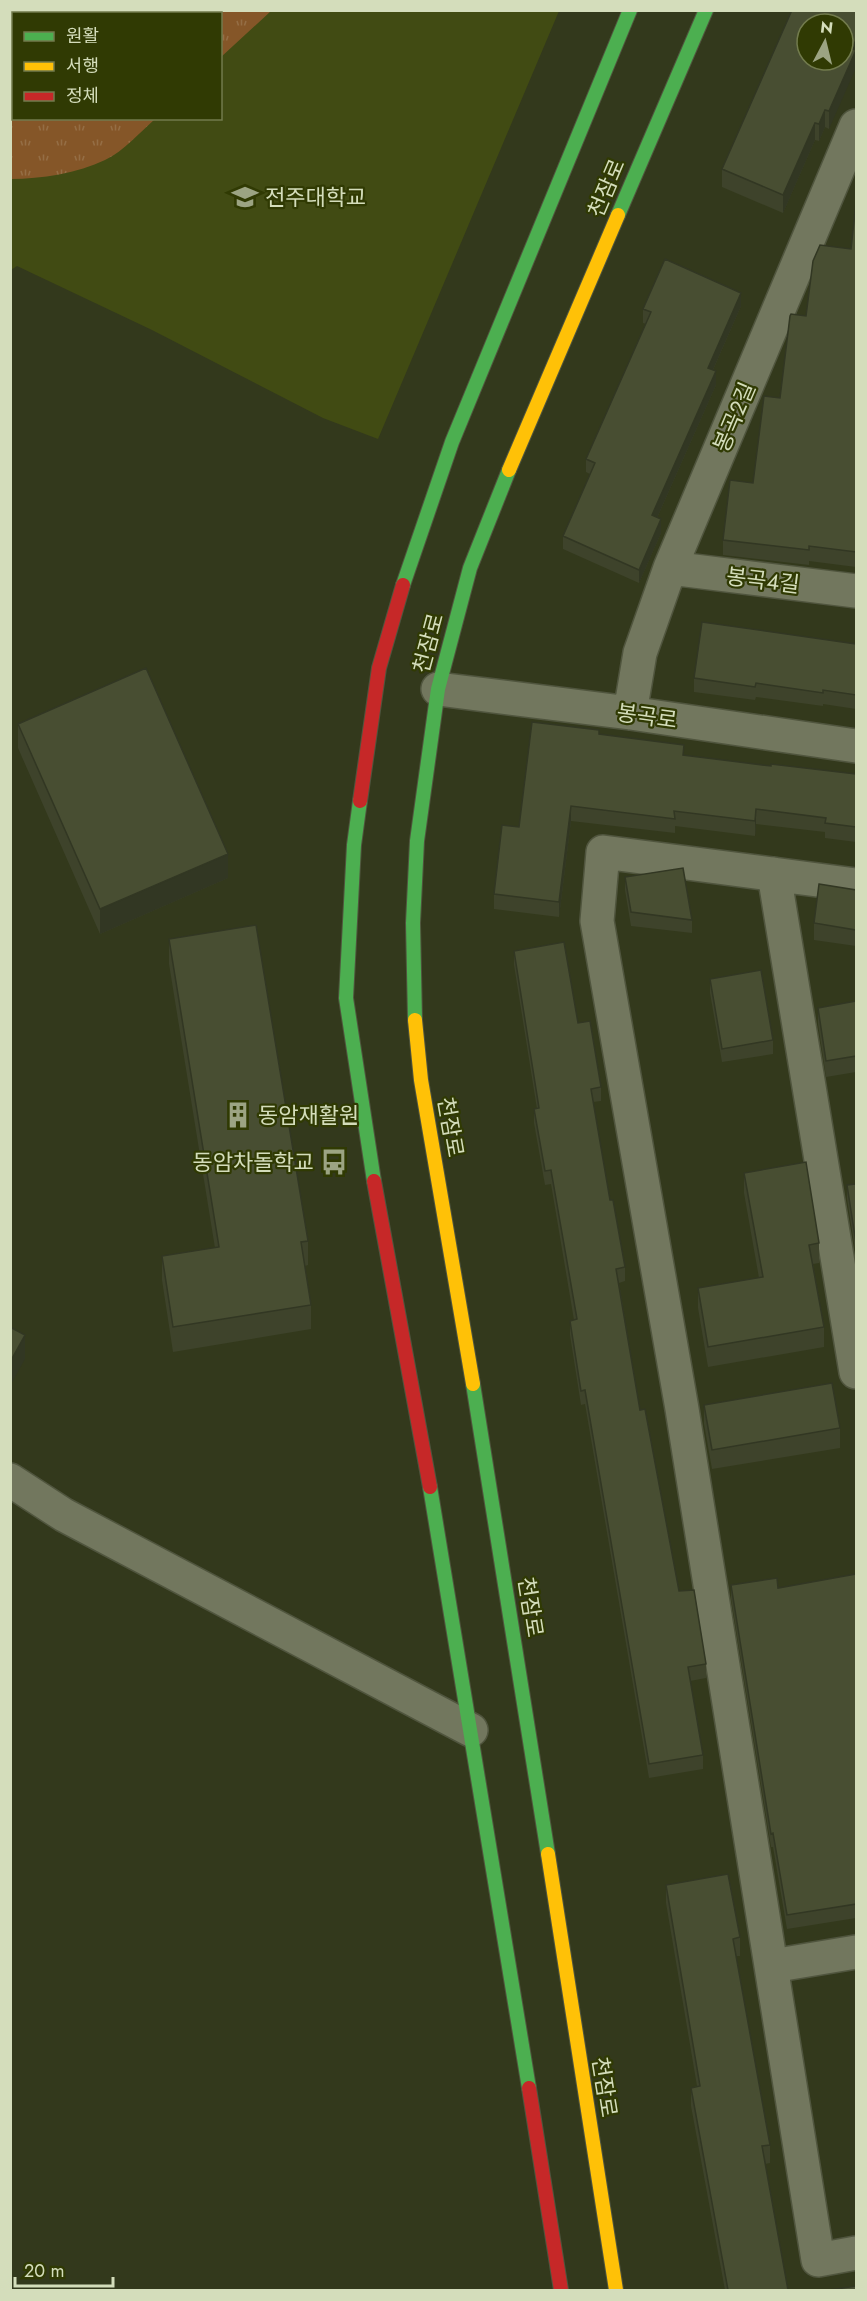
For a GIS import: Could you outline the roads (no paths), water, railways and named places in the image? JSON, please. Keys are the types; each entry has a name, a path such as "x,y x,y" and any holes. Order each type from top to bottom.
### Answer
{"street":[{"name":"천잠로","path":"561,2290 471,1730 425,1455 377,1202 346,998 354,845 379,668 403,584 452,442 630,10"},
{"name":"천잠로","path":"616,2290 486,1460 421,1080 414,1005 413,922 417,841 438,689 474,557 517,450 706,10"},
{"name":"봉곡2길","path":"630,713 640,653 670,568 856,126"},
{"name":"봉곡4길","path":"670,568 856,591"},
{"name":"봉곡로","path":"438,689 630,713 856,746"},
{"path":"856,885 603,852 597,921 694,1407 772,1966 818,2260 856,2253"},
{"path":"774,874 849,1378"},
{"path":"10,1480 64,1515 471,1730"},
{"path":"772,1966 856,1952"}],"place":[{"name":"전주대학교","path":"245,197"},
{"name":"동암재활원","path":"238,1115"},
{"name":"동암차돌학교","path":"334,1162"}]}
